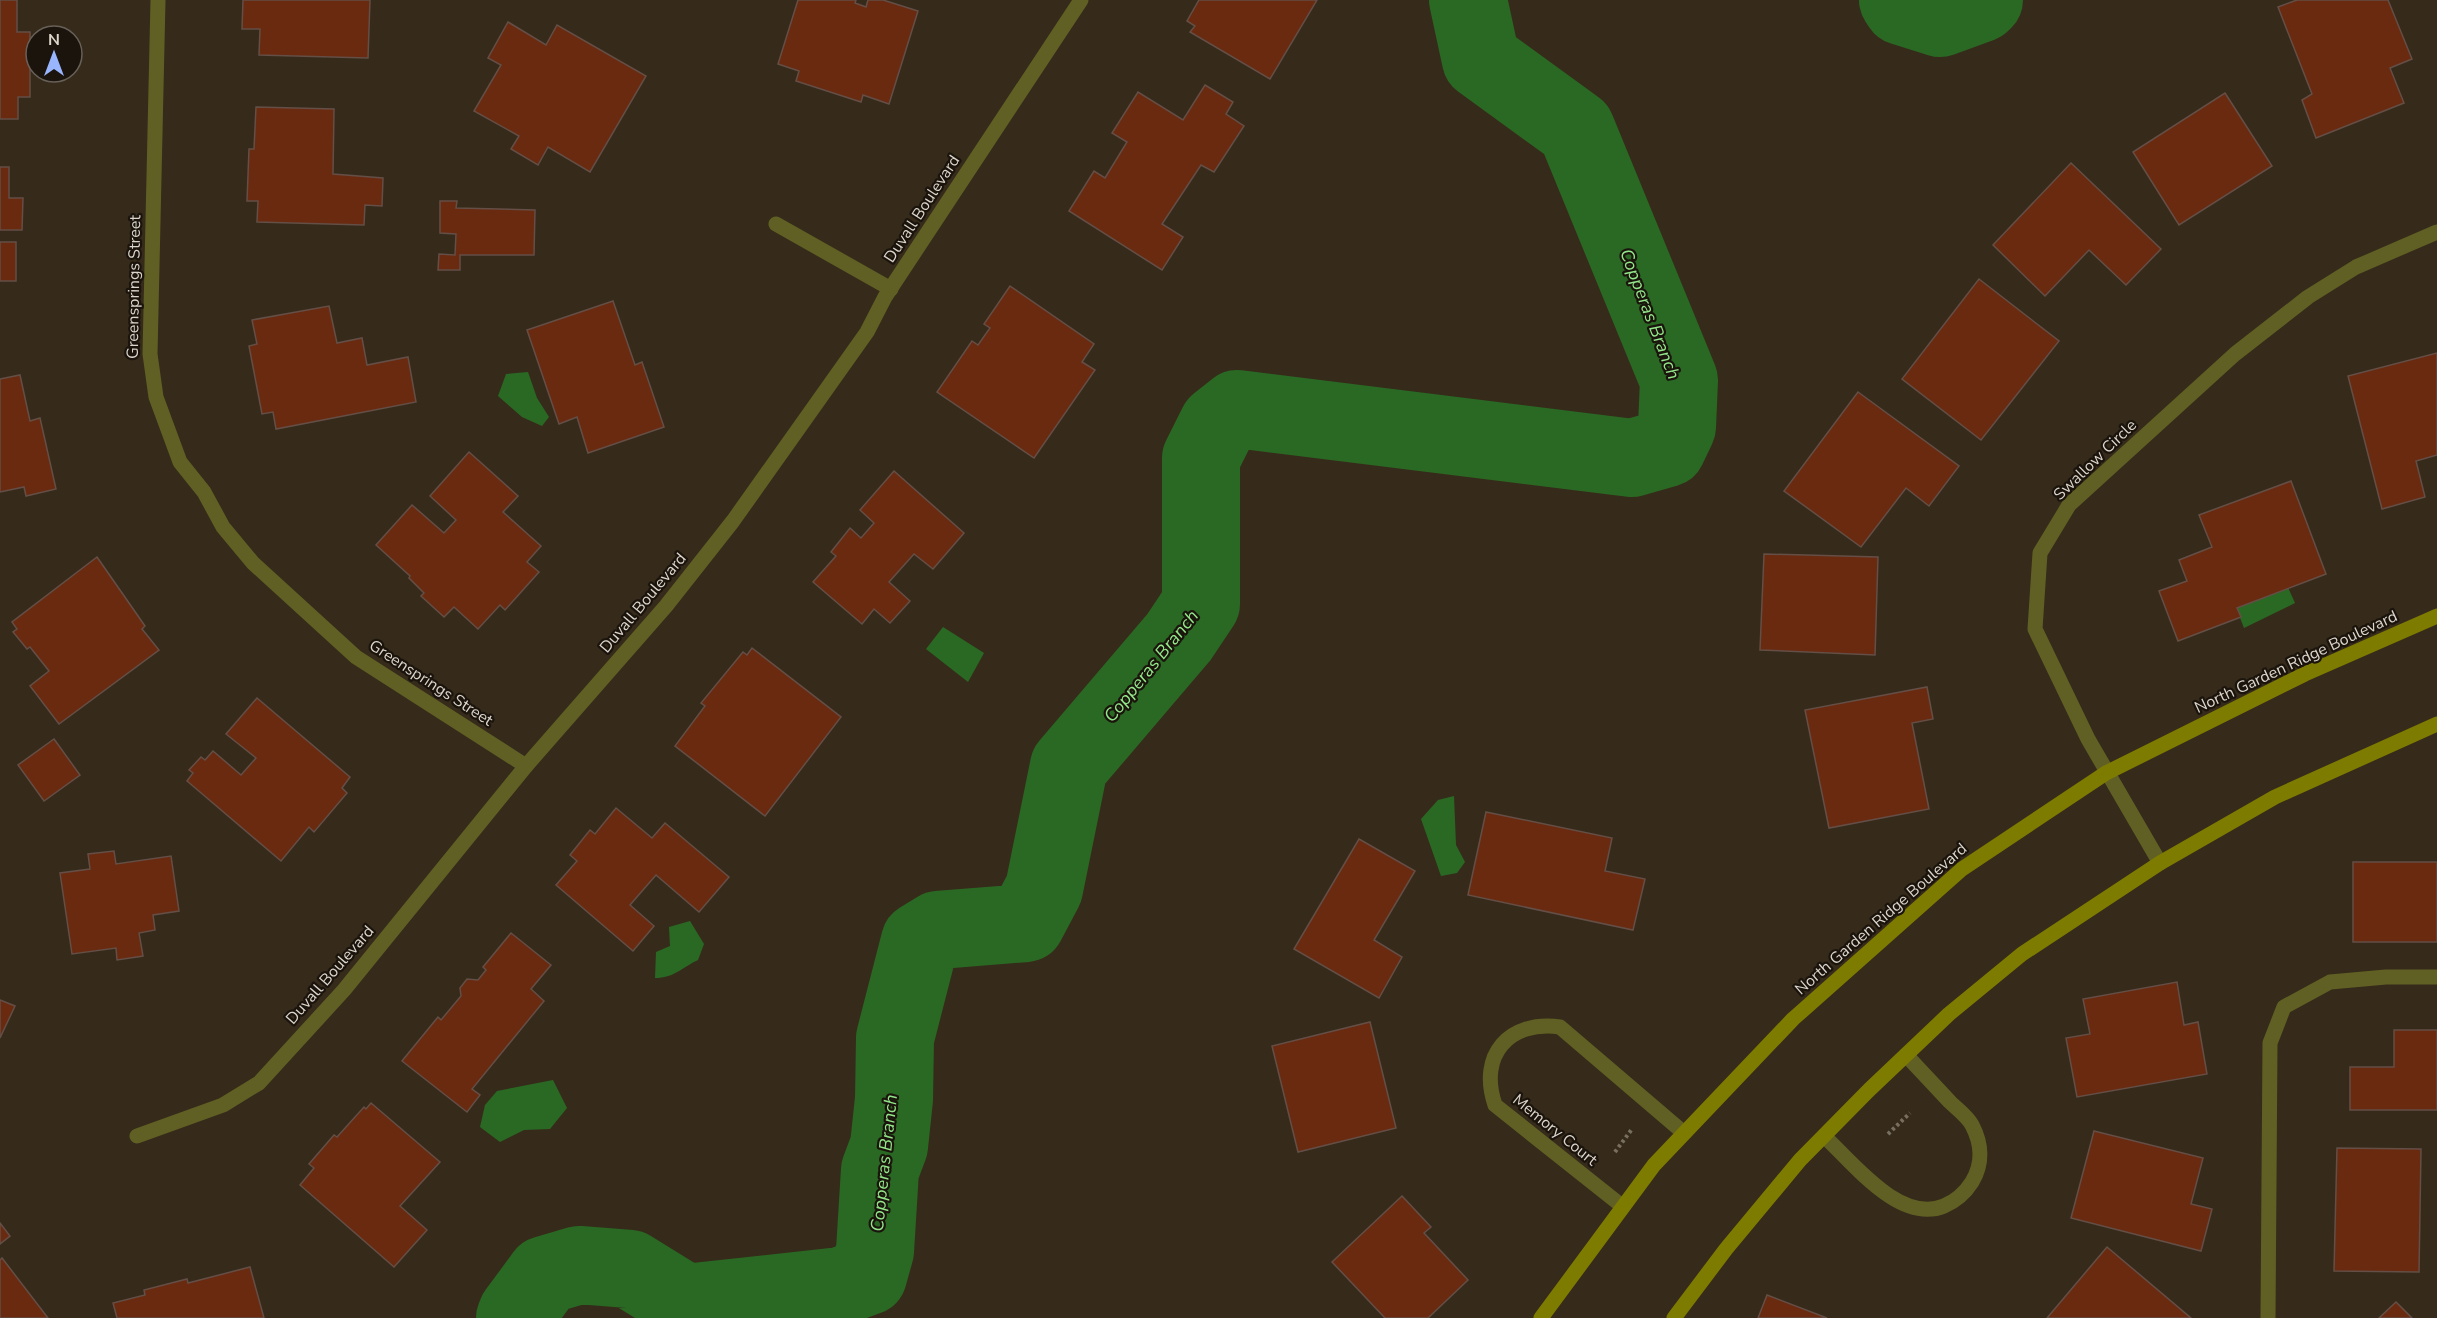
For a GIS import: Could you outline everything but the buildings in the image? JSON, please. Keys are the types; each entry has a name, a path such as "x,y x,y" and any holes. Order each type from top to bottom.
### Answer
{"main road":[{"name":"North Garden Ridge Boulevard","path":"1540,1318 1653,1165 1793,1019 1962,868 2106,773 2305,674 2437,616"},
{"path":"1674,1318 1726,1249 1800,1160 1949,1014 2022,954 2160,863 2275,797 2437,724"}],"street":[{"name":"Greensprings Street","path":"158,0 150,354 156,397 180,462 204,492 222,527 253,563 356,657 526,766"},
{"name":"Duvall Boulevard","path":"137,1136 222,1105 259,1083 344,990 526,766 666,606 733,520 867,332 891,289 1081,0"},
{"path":"776,224 891,289"},
{"name":"Swallow Circle","path":"2160,863 2106,773 2035,629 2040,553 2069,505 2235,354 2308,297 2356,267 2437,232"},
{"path":"2268,1318 2270,1043 2284,1007 2330,982 2386,977 2437,977"},
{"name":"Memory Court","path":"1623,1206 1495,1105 1489,1089 1489,1071 1494,1056 1504,1041 1517,1032 1531,1027 1546,1025 1560,1027 1684,1133"},
{"path":"1824,1136 1889,1197 1905,1206 1921,1209 1939,1208 1954,1202 1967,1190 1976,1175 1981,1157 1978,1139 1971,1123 1906,1055"}],"path":[{"path":"1888,1134 1910,1113"},
{"path":"1615,1152 1632,1129"}],"shaded area":[{"path":"528,372 537,398 549,417 542,426 522,417 498,396 506,374"},
{"path":"2286,583 2295,603 2244,628 2235,605"},
{"path":"943,627 984,653 968,682 926,649"},
{"path":"1454,796 1456,845 1465,862 1457,873 1441,876 1421,819 1438,800"},
{"path":"690,921 704,944 698,960 672,974 655,978 656,952 670,946 669,927"},
{"path":"553,1080 567,1108 550,1129 524,1130 500,1142 480,1127 485,1105 497,1091"}],"waterway":[{"name":"Copperas Branch","path":"515,1318 545,1275 579,1265 630,1269 685,1303 841,1286 868,1276 875,1251 880,1170 889,1146 894,1099 895,1038 920,941 938,930 1026,923 1044,889 1069,766 1179,637 1201,604 1201,458 1218,424 1237,409 1632,458 1667,448 1677,427 1679,380 1576,129 1481,60 1468,0"},
{"name":"Copperas Branch","path":"1898,0 1902,6 1940,18 1984,0"},
{"path":"674,1318 685,1303"}]}
